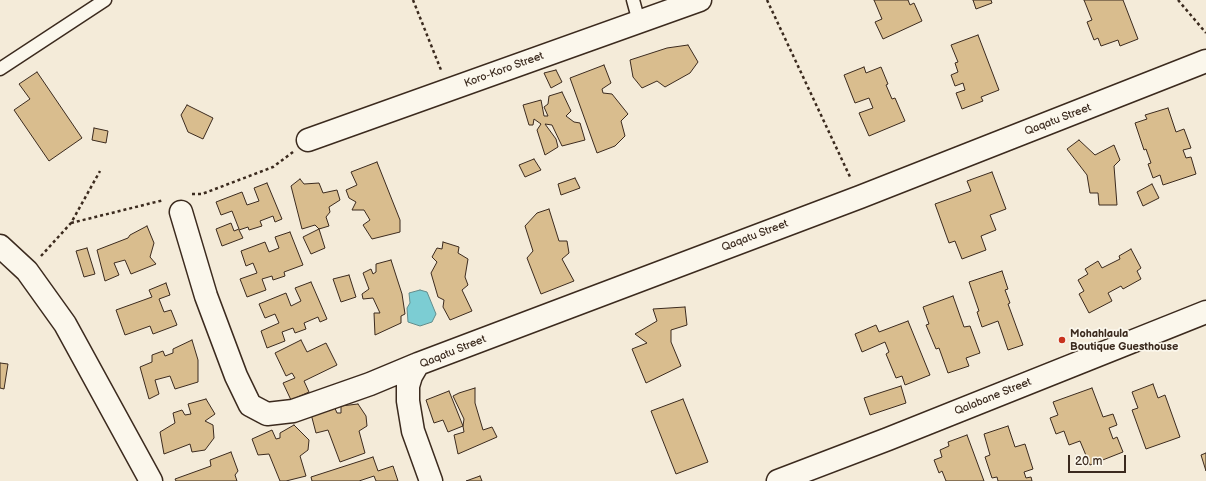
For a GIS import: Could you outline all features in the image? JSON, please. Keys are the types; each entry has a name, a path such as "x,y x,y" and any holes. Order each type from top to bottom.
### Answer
{"street":[{"name":"Koro-Koro Street","path":"308,140 700,0"},
{"name":"Qaqatu Street","path":"431,481 413,431 408,401 408,386 411,376 418,364 860,197 1206,61"},
{"path":"180,201 206,296 236,376 250,405 267,414 293,411 370,384 418,364"},
{"path":"3,255 27,271 66,324 151,481"},
{"name":"Qalabane Street","path":"778,481 888,439 1206,312"}],"lane":[{"path":"0,69 105,0"},
{"path":"633,0 640,22"}],"path":[{"path":"413,0 449,90"},
{"path":"767,0 860,197"},
{"path":"1178,0 1206,33"},
{"path":"71,223 180,201 202,194 273,167 308,140"},
{"path":"27,271 71,223 100,171"}],"water":[{"path":"420,290 427,292 436,314 432,322 420,326 408,322 407,308 410,303 409,293"}],"building":[{"path":"874,0 908,0 910,5 914,3 922,21 883,39 875,22 882,19"},
{"path":"973,0 991,0 992,3 976,9"},
{"path":"1084,0 1123,0 1138,39 1120,46 1118,40 1101,46 1098,38 1094,40 1087,22 1092,20"},
{"path":"978,35 999,90 981,97 983,101 962,109 956,93 965,90 963,83 955,86 951,75 958,72 955,63 958,62 951,45"},
{"path":"688,45 698,62 690,73 665,87 657,81 642,88 633,77 630,60 667,48"},
{"path":"604,65 611,83 602,89 603,93 612,94 628,114 621,121 625,136 615,146 597,153 570,78"},
{"path":"864,67 866,73 881,67 892,99 895,98 905,121 869,136 859,113 873,108 869,98 855,103 844,75"},
{"path":"556,70 562,82 551,88 544,73"},
{"path":"37,72 82,138 49,161 14,110 30,99 19,84"},
{"path":"562,92 571,111 566,116 574,122 580,123 585,140 562,146 552,125 545,124 556,139 558,147 545,155 537,130 541,124 534,119 533,125 529,125 523,105 541,100 544,116 548,116 544,107 548,104 549,96"},
{"path":"187,105 213,118 203,139 188,132 181,115"},
{"path":"1168,108 1176,132 1184,129 1191,148 1183,150 1186,158 1191,157 1196,174 1163,185 1160,175 1153,178 1148,164 1151,163 1146,149 1144,150 1135,123 1147,119 1145,115"},
{"path":"94,128 108,131 106,143 92,140"},
{"path":"1079,140 1095,155 1114,145 1120,160 1114,166 1117,205 1099,205 1098,193 1090,193 1087,175 1067,149"},
{"path":"534,159 541,170 525,177 519,165"},
{"path":"377,162 400,220 400,232 372,239 363,225 370,220 364,210 352,210 356,202 349,198 346,190 357,185 351,172"},
{"path":"992,172 1006,209 990,215 996,230 981,236 986,250 962,259 955,241 949,243 935,204 971,191 967,181"},
{"path":"575,178 580,188 561,195 558,184"},
{"path":"300,179 304,184 319,183 323,193 337,190 340,200 329,207 330,212 326,217 329,226 319,229 315,225 302,229 291,186"},
{"path":"267,183 282,219 275,222 273,216 260,221 262,226 249,230 248,227 239,230 243,238 222,246 216,229 231,223 234,231 239,229 232,211 221,215 216,202 242,192 247,205 259,201 254,188"},
{"path":"1152,184 1159,198 1143,206 1137,192"},
{"path":"549,209 559,241 567,241 569,253 562,259 574,281 541,294 527,258 533,251 525,226 537,213"},
{"path":"147,226 154,243 150,257 156,264 131,274 125,260 114,263 119,275 105,281 97,250 128,238 130,235"},
{"path":"319,229 325,248 311,254 303,237"},
{"path":"290,232 303,265 284,272 285,276 273,280 272,276 262,279 266,290 247,297 240,279 257,273 253,263 246,266 241,251 265,242 269,252 279,248 275,237"},
{"path":"443,242 459,247 458,253 468,259 465,277 468,285 462,290 472,311 450,320 443,307 444,300 438,297 431,273 437,262 432,257 437,248 442,249"},
{"path":"87,248 95,274 84,277 76,251"},
{"path":"1131,249 1141,268 1137,271 1141,279 1123,289 1121,286 1108,293 1112,301 1089,313 1079,294 1084,291 1078,280 1088,274 1085,269 1098,261 1102,268 1120,259 1119,256"},
{"path":"391,260 402,294 405,314 401,316 401,323 375,335 374,313 380,313 373,298 363,299 362,294 369,289 363,273 371,269 373,274 376,272 376,264"},
{"path":"1002,271 1008,289 1005,290 1010,303 1008,304 1023,345 1008,350 998,321 982,327 977,312 979,311 969,282"},
{"path":"349,275 356,297 341,302 333,279"},
{"path":"311,282 327,319 320,322 318,317 304,323 306,329 295,333 293,328 282,332 285,341 267,348 261,331 279,323 275,314 265,318 259,304 286,293 291,306 301,301 295,288"},
{"path":"166,283 170,295 159,299 164,312 171,310 177,325 153,334 150,326 125,335 116,310 152,297 149,290"},
{"path":"953,296 964,327 970,326 980,353 966,358 969,366 948,373 939,348 936,349 926,325 929,324 923,307"},
{"path":"685,307 687,325 671,330 671,342 681,366 646,383 632,349 647,343 635,334 657,321 653,309"},
{"path":"908,321 930,375 905,385 902,376 896,378 886,354 889,352 885,342 862,352 855,334 876,325 879,332"},
{"path":"192,340 198,360 198,382 175,389 170,376 155,380 159,394 149,399 140,367 152,362 152,355 163,351 165,356 173,353 173,349"},
{"path":"301,340 307,352 326,343 337,365 304,381 309,392 291,400 283,383 295,378 292,373 286,376 275,353"},
{"path":"0,363 8,364 4,389 0,388"},
{"path":"1153,384 1158,398 1165,395 1180,437 1146,449 1132,410 1138,408 1132,392"},
{"path":"901,386 906,403 870,415 864,398"},
{"path":"475,388 475,403 483,430 492,427 497,437 458,454 454,435 464,432 464,419 453,396"},
{"path":"1092,388 1103,417 1113,414 1117,425 1109,428 1113,439 1117,437 1123,452 1090,465 1080,441 1069,445 1064,431 1056,434 1050,418 1058,415 1053,402"},
{"path":"449,391 463,426 448,432 443,420 434,423 426,400"},
{"path":"206,399 215,414 205,421 213,425 214,438 205,450 192,452 190,444 164,454 160,432 175,423 173,413 182,410 185,415 191,414 188,404"},
{"path":"683,399 708,462 676,474 651,411"},
{"path":"358,404 366,416 367,426 359,431 365,453 340,462 328,430 316,433 311,414 334,406 337,413 341,413 341,406"},
{"path":"294,425 309,440 308,450 300,456 306,476 280,481 269,454 258,455 252,439 272,430 276,439 280,438 280,433"},
{"path":"1008,426 1015,447 1025,444 1033,469 1024,472 1026,478 1031,477 1032,481 998,481 997,477 992,478 985,457 990,455 984,434"},
{"path":"967,435 984,481 946,481 942,471 939,473 934,460 942,457 940,450 949,446 948,442"},
{"path":"231,452 238,471 235,475 237,481 176,481 175,479 211,466 210,460"},
{"path":"1206,453 1206,471 1201,455"},
{"path":"373,457 378,471 393,466 398,481 376,481 374,476 359,481 312,481 311,477"},
{"path":"480,476 482,481 466,481"}],"place":[{"name":"Mohahlaula Boutique Guesthouse","path":"1062,340"}]}
